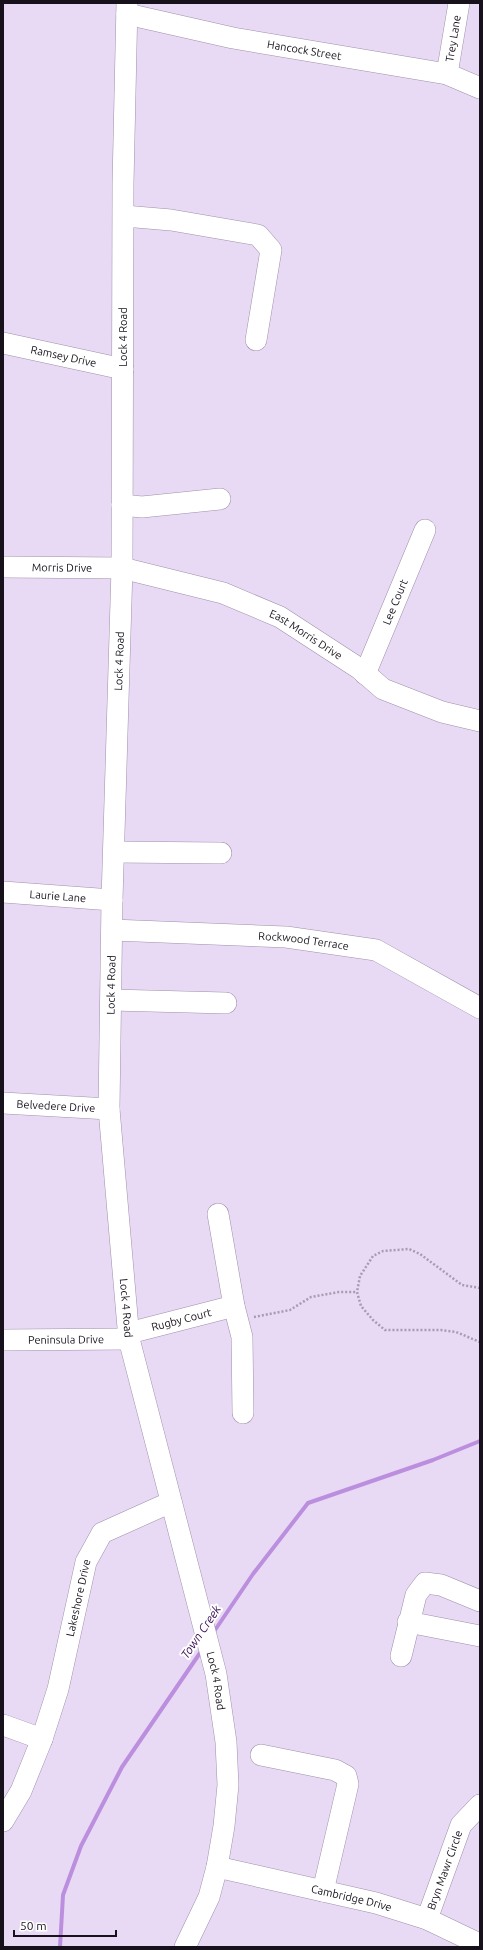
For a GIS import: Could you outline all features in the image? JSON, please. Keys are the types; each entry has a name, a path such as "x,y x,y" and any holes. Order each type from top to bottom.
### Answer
{"street":[{"name":"Trey Lane","path":"447,74 459,3"},
{"name":"Hancock Street","path":"127,8 233,38 447,74 480,88"},
{"name":"Lock 4 Road","path":"127,8 122,568 112,900 109,1109 129,1336 216,1674 223,1710 228,1785 224,1826 217,1867 209,1897 185,1947"},
{"path":"124,216 171,220 258,235 270,250 256,340"},
{"name":"Ramsey Drive","path":"3,343 123,369"},
{"path":"122,505 142,507 220,499"},
{"name":"Lee Court","path":"365,674 425,530"},
{"name":"Morris Drive","path":"3,567 122,568"},
{"name":"East Morris Drive","path":"122,568 223,593 280,617 365,674 383,689 442,712 480,721"},
{"path":"114,852 221,853"},
{"name":"Laurie Lane","path":"3,892 112,900"},
{"name":"Rockwood Terrace","path":"112,930 286,937 376,950 480,1008"},
{"path":"111,1000 226,1003"},
{"name":"Belvedere Drive","path":"3,1103 109,1109"},
{"path":"218,1214 236,1313 242,1337 243,1413"},
{"name":"Rugby Court","path":"129,1336 236,1313"},
{"name":"Peninsula Drive","path":"3,1340 129,1336"},
{"name":"Lakeshore Drive","path":"3,1821 21,1791 42,1739 58,1689 86,1562 102,1533 171,1502"},
{"path":"401,1656 408,1622 416,1595 425,1583 441,1585 480,1601"},
{"path":"408,1622 480,1636"},
{"path":"3,1725 42,1739"},
{"path":"3,1739 42,1739"},
{"path":"261,1755 336,1770 346,1776 348,1784 323,1891"},
{"name":"Bryn Mawr Circle","path":"427,1919 461,1825 480,1805"},
{"name":"Cambridge Drive","path":"217,1867 376,1903 427,1919 475,1942 480,1946"}],"path":[{"path":"480,1288 462,1286 420,1254 408,1249 383,1251 373,1256 360,1276 357,1292 361,1306 373,1320 385,1330 442,1330 456,1332 480,1342"},
{"path":"236,1313 290,1310 311,1297 339,1292 357,1292"}],"waterway":[{"name":"Town Creek","path":"213,1633 253,1574 308,1503 433,1460 480,1441"},
{"name":"Town Creek","path":"60,1947 63,1895 81,1846 122,1767 202,1650"}]}
